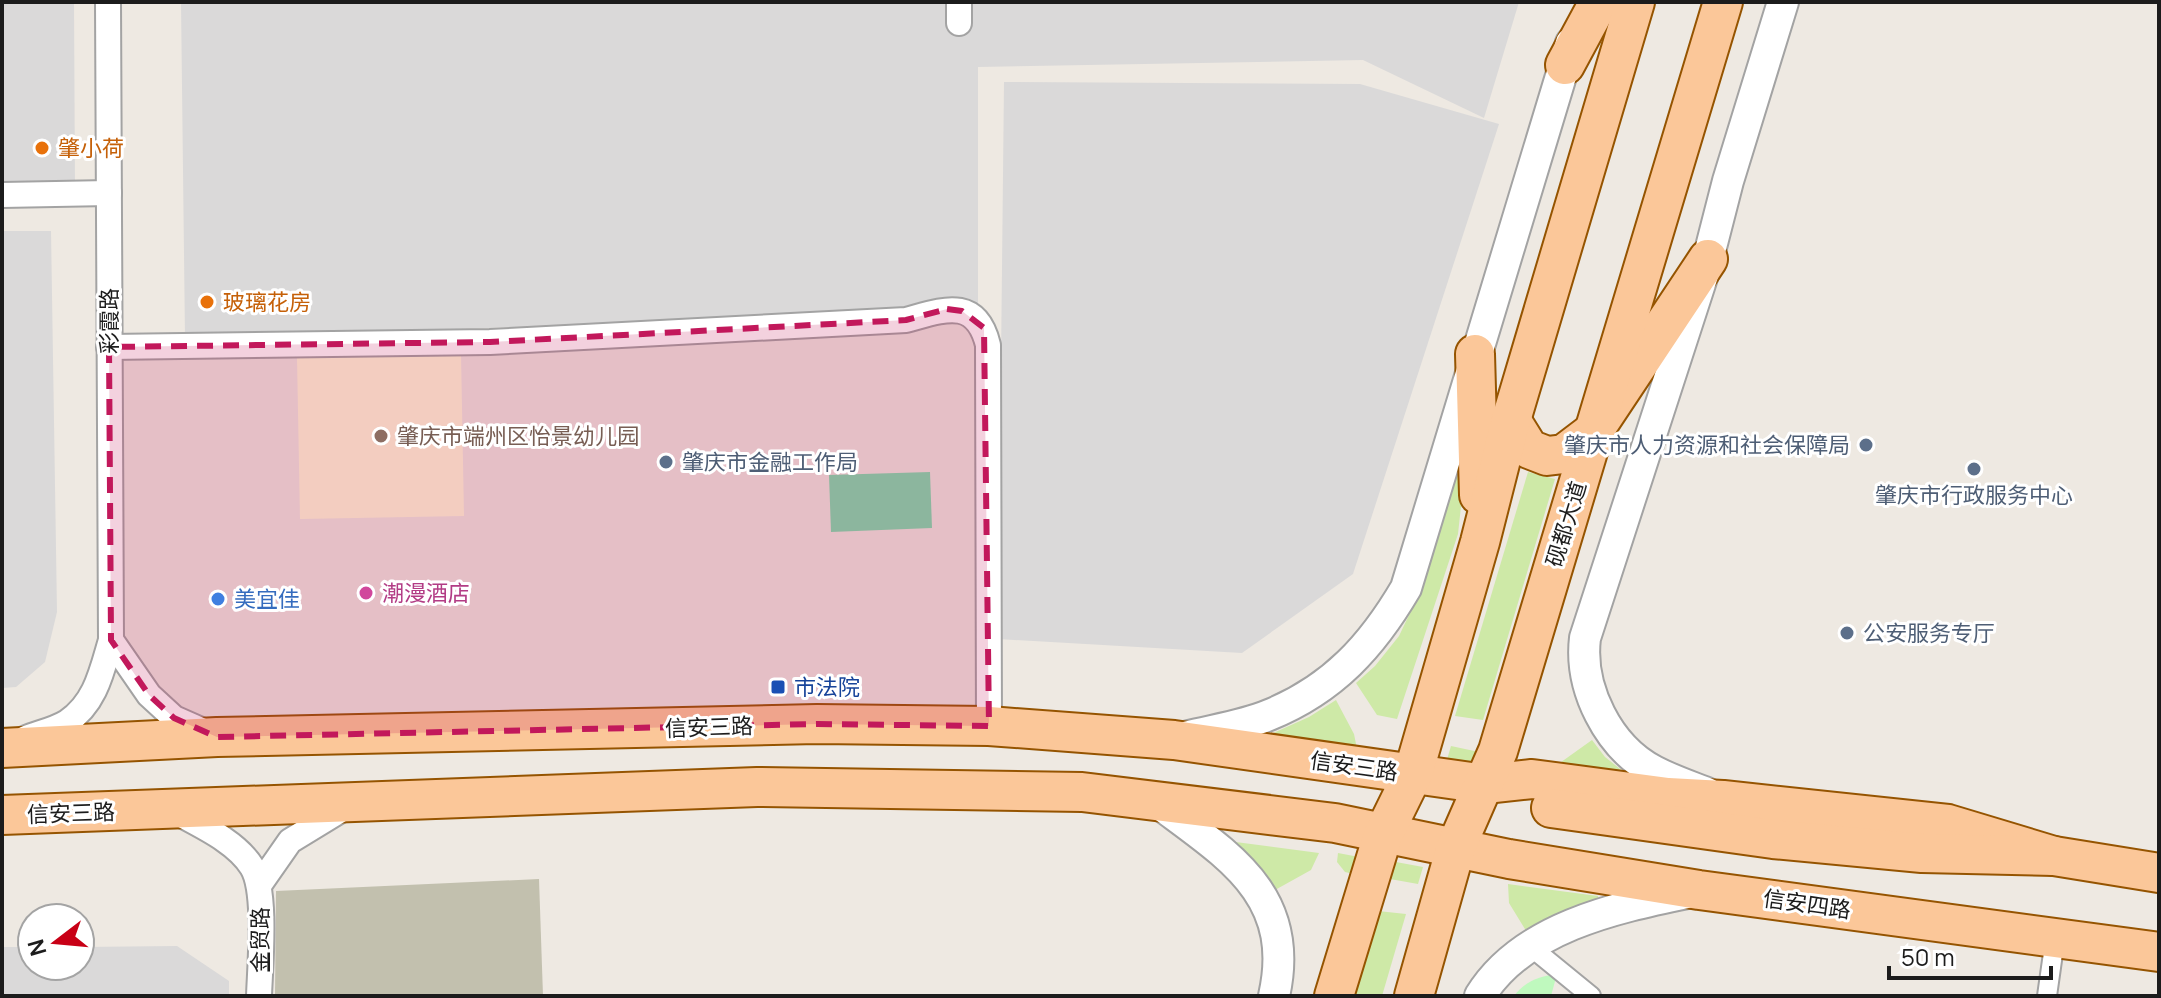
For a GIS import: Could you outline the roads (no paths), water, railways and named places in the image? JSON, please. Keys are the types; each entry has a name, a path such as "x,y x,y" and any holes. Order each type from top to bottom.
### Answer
{"main road":[{"path":"1565,65 1599,2"},
{"path":"1334,996 1383,835 1413,774 1480,542 1511,420 1635,2"},
{"name":"砚都大道","path":"1414,996 1456,847 1498,751 1723,2"},
{"path":"1511,420 1529,449 1547,456 1564,454 1593,432 1708,259"},
{"path":"1475,354 1480,542"},
{"name":"信安三路","path":"2,748 217,737 817,724 989,726 1174,740 1485,784"},
{"path":"1082,792 1088,733"},
{"path":"1485,784 1532,779 1668,797 1948,824 2054,856 2159,873"},
{"path":"1485,784 1525,805 1773,839 1922,853 2054,856"},
{"name":"信安三路","path":"2,815 757,787 1082,792 1324,822 1456,847"},
{"path":"1765,898 1773,839"},
{"name":"信安四路","path":"1456,847 1509,859 1699,890 2159,952"}],"street":[{"name":"彩霞路","path":"2,748 67,722 89,702 100,679 111,640 108,2"},
{"path":"1174,740 1266,716 1303,699 1339,674 1384,625 1406,588 1582,2"},
{"path":"1723,800 1652,770 1628,751 1611,733 1599,709 1588,685 1583,655 1585,638 1708,259 1728,181 1783,2"},
{"path":"2,195 109,193"},
{"path":"109,347 490,342 906,320 947,309 962,311 984,328 988,345 989,726"},
{"path":"111,640 149,695 174,718 217,737"},
{"path":"260,884 290,841 355,801"},
{"path":"1157,802 1237,863 1266,903 1280,945 1274,996"},
{"path":"171,809 232,847 252,866 260,884"},
{"name":"金贸路","path":"259,996 260,884"},
{"path":"1480,996 1493,975 1531,947 1578,921 1628,905 1699,890"},
{"path":"2047,996 2055,939"},
{"path":"1531,947 1591,996"}],"place":[{"name":"肇小荷","path":"42,148"},
{"name":"玻璃花房","path":"207,302"},
{"name":"肇庆市端州区怡景幼儿园","path":"381,436"},
{"name":"肇庆市人力资源和社会保障局","path":"1866,445"},
{"name":"肇庆市金融工作局","path":"666,462"},
{"name":"肇庆市行政服务中心","path":"1974,469"},
{"name":"潮漫酒店","path":"366,593"},
{"name":"美宜佳","path":"218,599"},
{"name":"公安服务专厅","path":"1847,633"},
{"name":"市法院","path":"778,687"}]}
